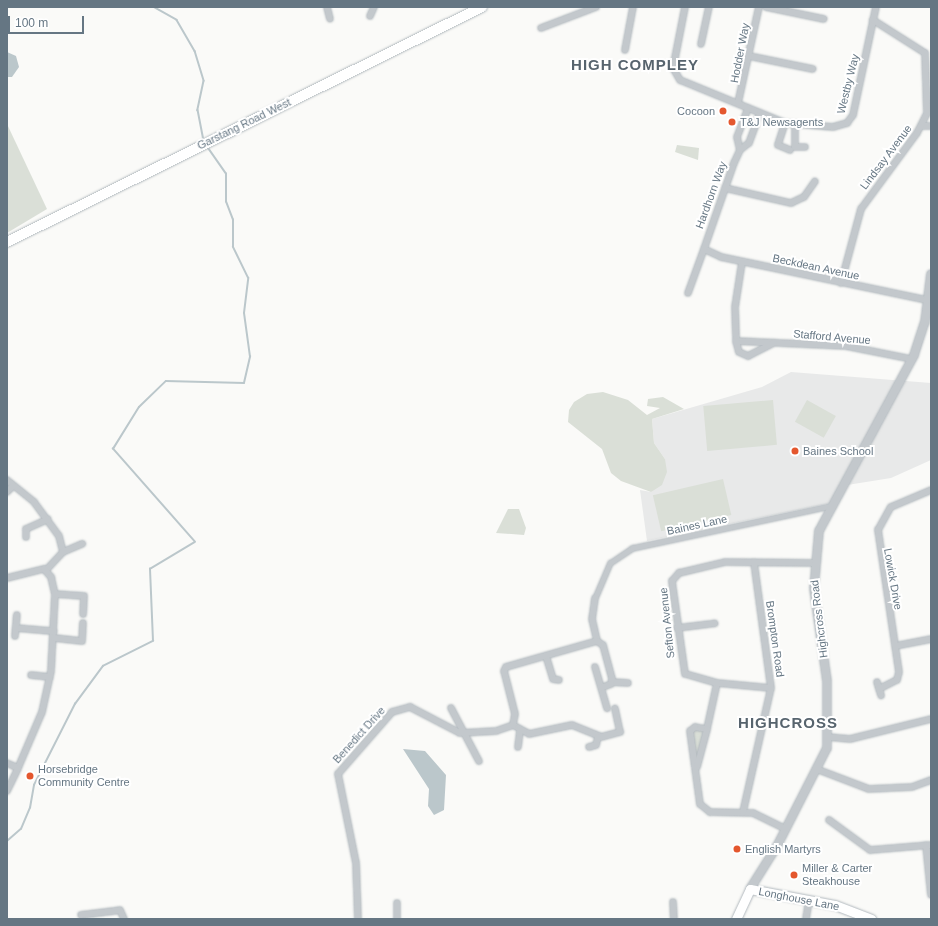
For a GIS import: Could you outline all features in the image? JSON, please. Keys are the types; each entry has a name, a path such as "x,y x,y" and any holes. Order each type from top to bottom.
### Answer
{"main road":[{"name":"Garstang Road West","path":"7,242 482,7"},
{"name":"Longhouse Lane","path":"750,889 809,899 850,909 871,919"},
{"name":"Highcross Road","path":"736,919 750,889"}],"street":[{"path":"327,7 330,19"},
{"path":"541,28 596,7"},
{"path":"625,50 633,7"},
{"name":"Westby Way","path":"685,7 674,73 680,80 785,123 795,125 838,127 850,120 876,7"},
{"path":"704,40 709,7"},
{"name":"Hodder Way","path":"738,103 750,56 759,7"},
{"path":"766,7 824,19"},
{"path":"370,16 376,8"},
{"name":"Lindsay Avenue","path":"841,283 860,209 922,126 929,104 925,53 873,20"},
{"path":"750,56 813,69"},
{"name":"Hardhorn Way","path":"688,293 740,150 738,137 748,108"},
{"name":"Hardhorn Way","path":"740,150 749,143 760,113"},
{"path":"785,123 778,145 790,150"},
{"path":"795,125 795,147 805,147"},
{"path":"922,126 931,126"},
{"path":"725,188 791,203 804,197 815,182"},
{"name":"Beckdean Avenue","path":"704,248 742,262 926,300"},
{"path":"742,262 735,301 736,341 738,352 748,356 774,343"},
{"name":"Highcross Road","path":"750,889 819,770 828,737 827,681 815,603 814,563 817,538 829,506 911,359 921,334 931,274"},
{"name":"Stafford Avenue","path":"736,341 857,348 911,359"},
{"path":"7,480 48,519 59,536 63,552"},
{"path":"7,492 13,486"},
{"name":"Lowick Drive","path":"879,689 899,676 878,530 891,507 931,490"},
{"name":"Baines Lane","path":"592,601 610,563 632,548 829,506"},
{"path":"26,537 24,528 48,519"},
{"path":"7,578 33,570 46,570 63,552 82,544"},
{"name":"Sefton Avenue","path":"771,688 717,683 688,676 683,671 672,581 676,574 725,562 814,563"},
{"name":"Brompton Road","path":"743,812 771,688 754,562"},
{"path":"7,790 38,722 50,677 54,638 55,594 46,570"},
{"path":"55,594 84,596 83,614"},
{"path":"592,601 597,641 603,645 612,682"},
{"path":"15,636 17,615"},
{"path":"54,638 82,641 83,623"},
{"path":"677,628 715,623"},
{"path":"16,628 54,631"},
{"path":"895,646 931,639"},
{"path":"597,641 504,669 514,712 513,725 529,734 572,725 598,737 620,732"},
{"path":"546,656 553,681"},
{"path":"595,667 603,687 607,708"},
{"path":"31,674 50,677"},
{"path":"603,687 612,682 628,683"},
{"path":"696,768 707,729 717,683"},
{"name":"Benedict Drive","path":"358,919 356,863 338,780 339,770 397,709 410,707 464,732 492,732 513,725"},
{"path":"451,708 479,761"},
{"path":"615,710 622,739"},
{"path":"828,737 850,739 931,719"},
{"path":"707,729 695,728 690,731 700,804 704,809 743,812 761,816 786,829"},
{"path":"518,747 520,730"},
{"path":"589,747 596,745 598,737"},
{"path":"7,763 18,768"},
{"path":"819,770 869,789 912,787 931,780"},
{"path":"829,820 870,850 928,845 931,895"},
{"path":"806,919 809,899"},
{"path":"673,902 674,919"},
{"path":"397,903 397,919"},
{"path":"81,916 122,910 124,919"}],"shaded area":[{"path":"7,52 16,56 19,67 12,77 7,77"},
{"path":"7,124 47,209 7,233"},
{"path":"677,145 699,148 698,160 675,152"},
{"name":"Baines School","path":"791,372 931,383 931,460 891,478 841,486 831,503 647,541 640,490 651,492 665,459 654,443 652,419 762,387"},
{"path":"603,392 628,400 647,415 660,408 647,406 648,399 663,397 684,409 652,419 654,443 665,459 667,472 662,485 651,492 621,481 611,473 602,449 568,422 569,410 574,402 587,394"},
{"path":"773,400 777,445 707,451 703,406"},
{"path":"807,400 836,416 824,438 795,422"},
{"path":"723,479 731,515 661,531 653,495"},
{"path":"508,509 519,509 526,528 524,535 496,533"},
{"path":"692,729 707,729 696,768"},
{"path":"403,749 425,751 446,775 444,810 434,815 428,806 429,789"}],"waterway":[{"path":"154,7 177,20 195,51 204,81 198,110 204,140"},
{"path":"7,841 21,829 30,808 34,785 75,704 103,666 153,641 150,569 195,542 113,449 139,407 166,381 244,383 250,357 244,313 248,278 233,247 233,220 226,202 226,174 207,147"}],"place":[{"name":"Cocoon","path":"723,111"},
{"name":"T&J Newsagents","path":"732,122"},
{"name":"Baines School","path":"795,451"},
{"name":"Horsebridge Community Centre","path":"30,776"},
{"name":"English Martyrs","path":"737,849"},
{"name":"Miller & Carter Steakhouse","path":"794,875"}],"district":[{"name":"HIGH COMPLEY","path":"635,65"},
{"name":"HIGHCROSS","path":"788,723"}]}
